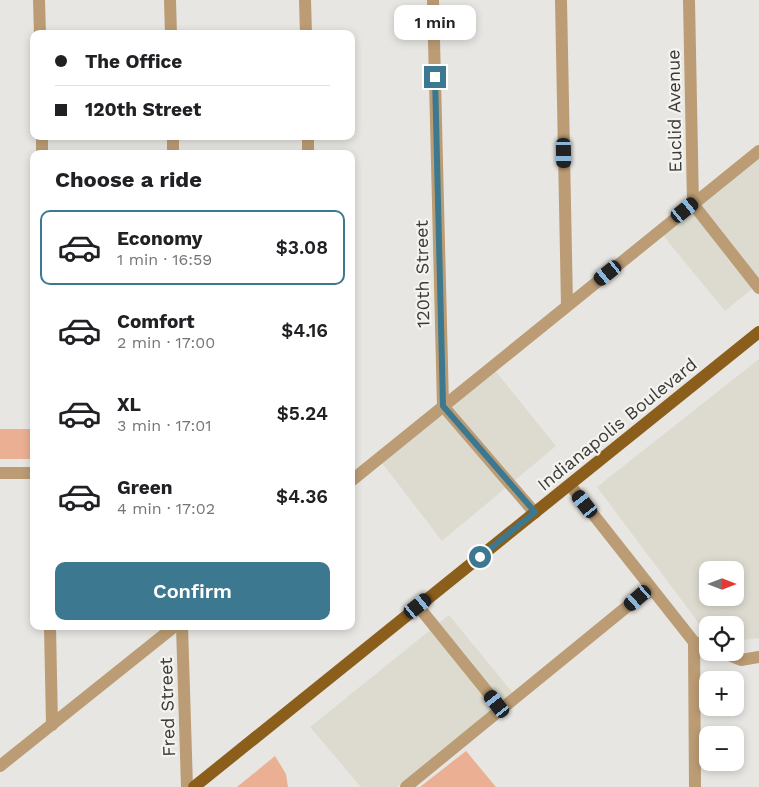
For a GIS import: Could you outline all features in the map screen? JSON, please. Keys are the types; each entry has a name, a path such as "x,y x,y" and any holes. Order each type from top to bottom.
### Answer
{"main road":[{"name":"Indianapolis Boulevard","path":"194,787 759,332"}],"street":[{"path":"39,0 40,30"},
{"path":"170,0 171,30"},
{"path":"306,0 306,30"},
{"name":"120th Street","path":"433,0 443,406"},
{"path":"562,0 567,306"},
{"name":"Euclid Avenue","path":"689,0 693,204"},
{"path":"355,478 759,151"},
{"path":"693,204 759,288"},
{"path":"443,406 535,512"},
{"path":"0,473 30,473"},
{"path":"570,484 694,642 699,644"},
{"path":"406,787 640,596 653,591"},
{"path":"418,606 502,710"},
{"path":"50,630 52,725"},
{"path":"0,766 170,630"},
{"name":"Fred Street","path":"182,630 187,787"},
{"path":"694,642 696,787"},
{"path":"744,660 759,657"}],"shaded area":[{"path":"759,145 759,283 725,311 657,228"},
{"path":"759,359 759,638 744,640 744,616 699,616 699,623 597,487"},
{"path":"489,363 556,446 442,541 376,455"},
{"path":"0,429 30,429 30,459 0,459"},
{"path":"449,615 517,698 397,787 361,787 310,727"},
{"path":"466,751 496,787 420,787"},
{"path":"275,756 286,774 288,787 237,787"}],"route":[{"path":"435,77 443,406 535,512 480,557"}]}
